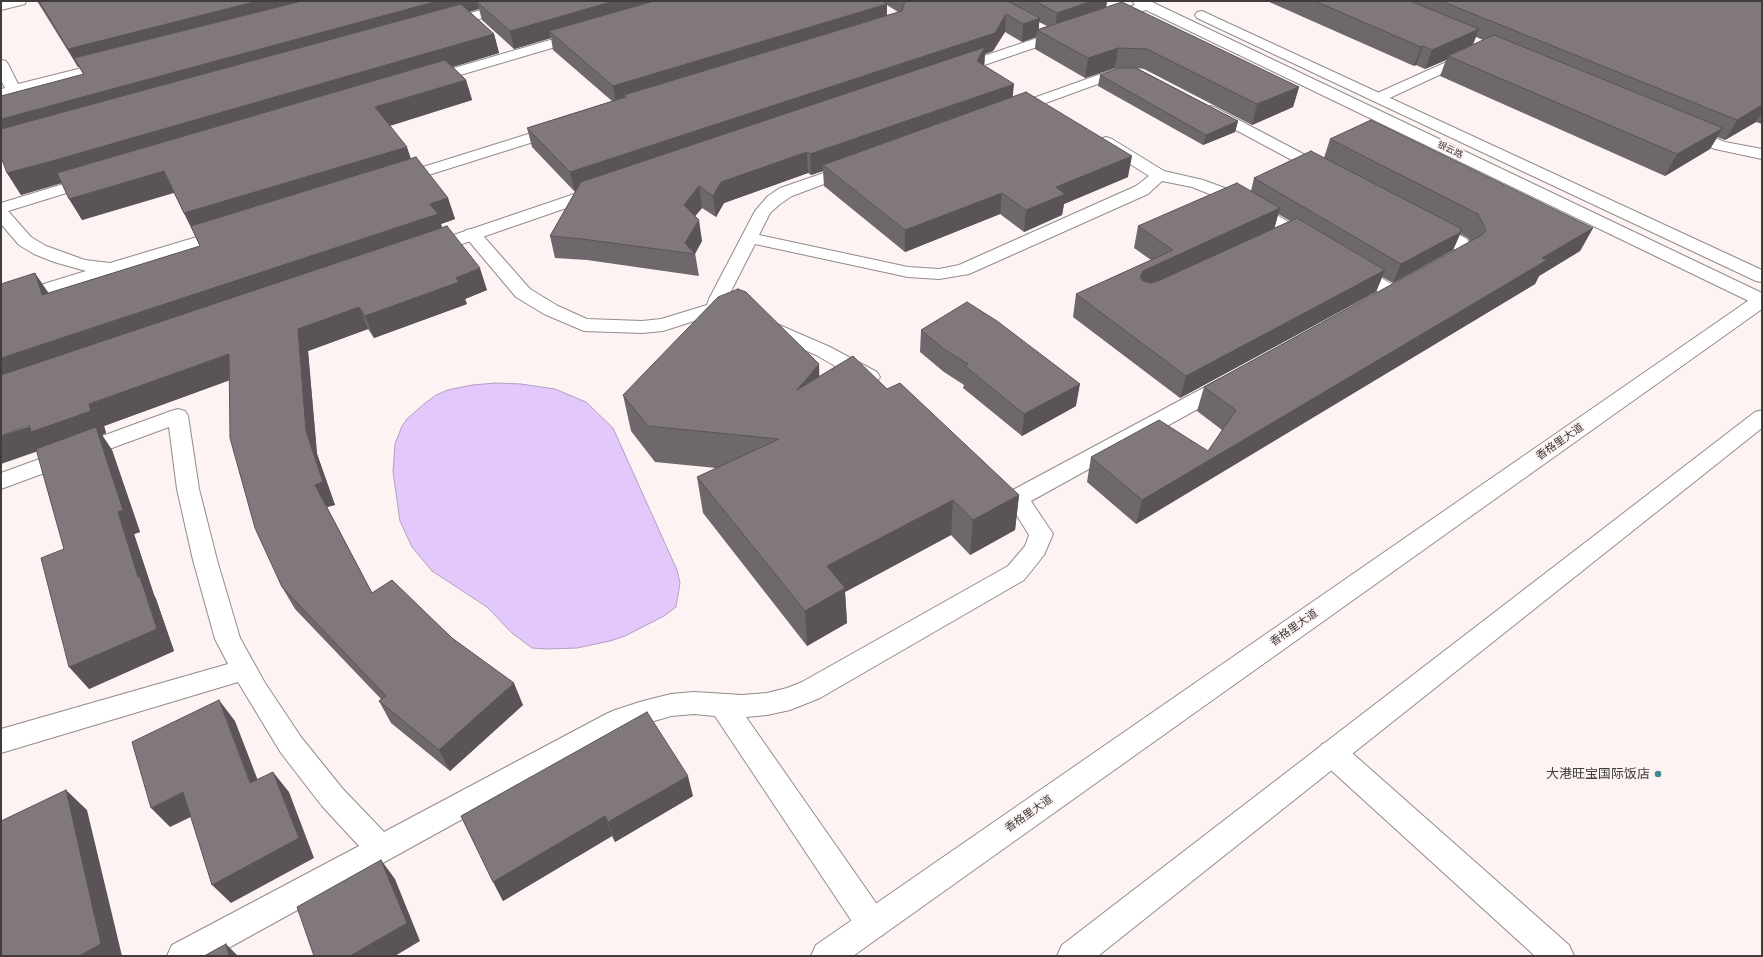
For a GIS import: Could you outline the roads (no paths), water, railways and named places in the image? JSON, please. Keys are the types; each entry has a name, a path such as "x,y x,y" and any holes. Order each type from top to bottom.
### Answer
{"street":[{"path":"1,6 20,1"},
{"path":"431,28 474,22 528,1"},
{"path":"940,75 1046,33 1089,25 1142,3"},
{"name":"银云路","path":"1142,3 1762,300"},
{"name":"银云路","path":"1186,8 1762,277"},
{"path":"413,85 506,51 596,31"},
{"path":"1378,98 1479,45"},
{"path":"1,64 7,91 120,62"},
{"path":"994,117 1115,73 1138,73 1145,77"},
{"path":"1038,101 1058,113"},
{"path":"1194,103 1342,180"},
{"path":"384,184 574,125"},
{"path":"1677,128 1721,146 1762,154"},
{"path":"1092,134 1159,175 1197,183 1238,199 1318,247"},
{"path":"716,308 718,299 763,211 774,200 786,192 875,160"},
{"path":"749,238 908,272 939,274 963,270 1142,190 1159,175"},
{"path":"1,208 108,176"},
{"path":"412,254 616,186"},
{"path":"1,213 25,241 40,250 83,265 111,269"},
{"path":"1412,217 1461,243 1465,253 1432,271"},
{"path":"1,303 240,229"},
{"path":"1269,241 1290,231"},
{"path":"472,234 523,293 551,310 584,324 602,327 642,327 663,325 716,308 776,329 816,348 869,377 887,389"},
{"path":"1338,260 1393,293"},
{"path":"1372,304 1413,282"},
{"name":"香格里大道","path":"827,956 1762,300"},
{"path":"183,956 616,722 643,712 671,705 694,703 742,706 767,704 790,699 811,690 1016,573 1036,549 1041,534 1011,493 1247,373"},
{"path":"1,481 178,416 188,489 205,560 228,639 243,670 291,745 332,797 381,849"},
{"path":"1073,956 1762,417"},
{"path":"1,742 243,670"},
{"path":"722,705 872,924"},
{"path":"1332,753 1558,956"}],"place":[{"name":"大港旺宝国际饭店","path":"1658,774"}]}
